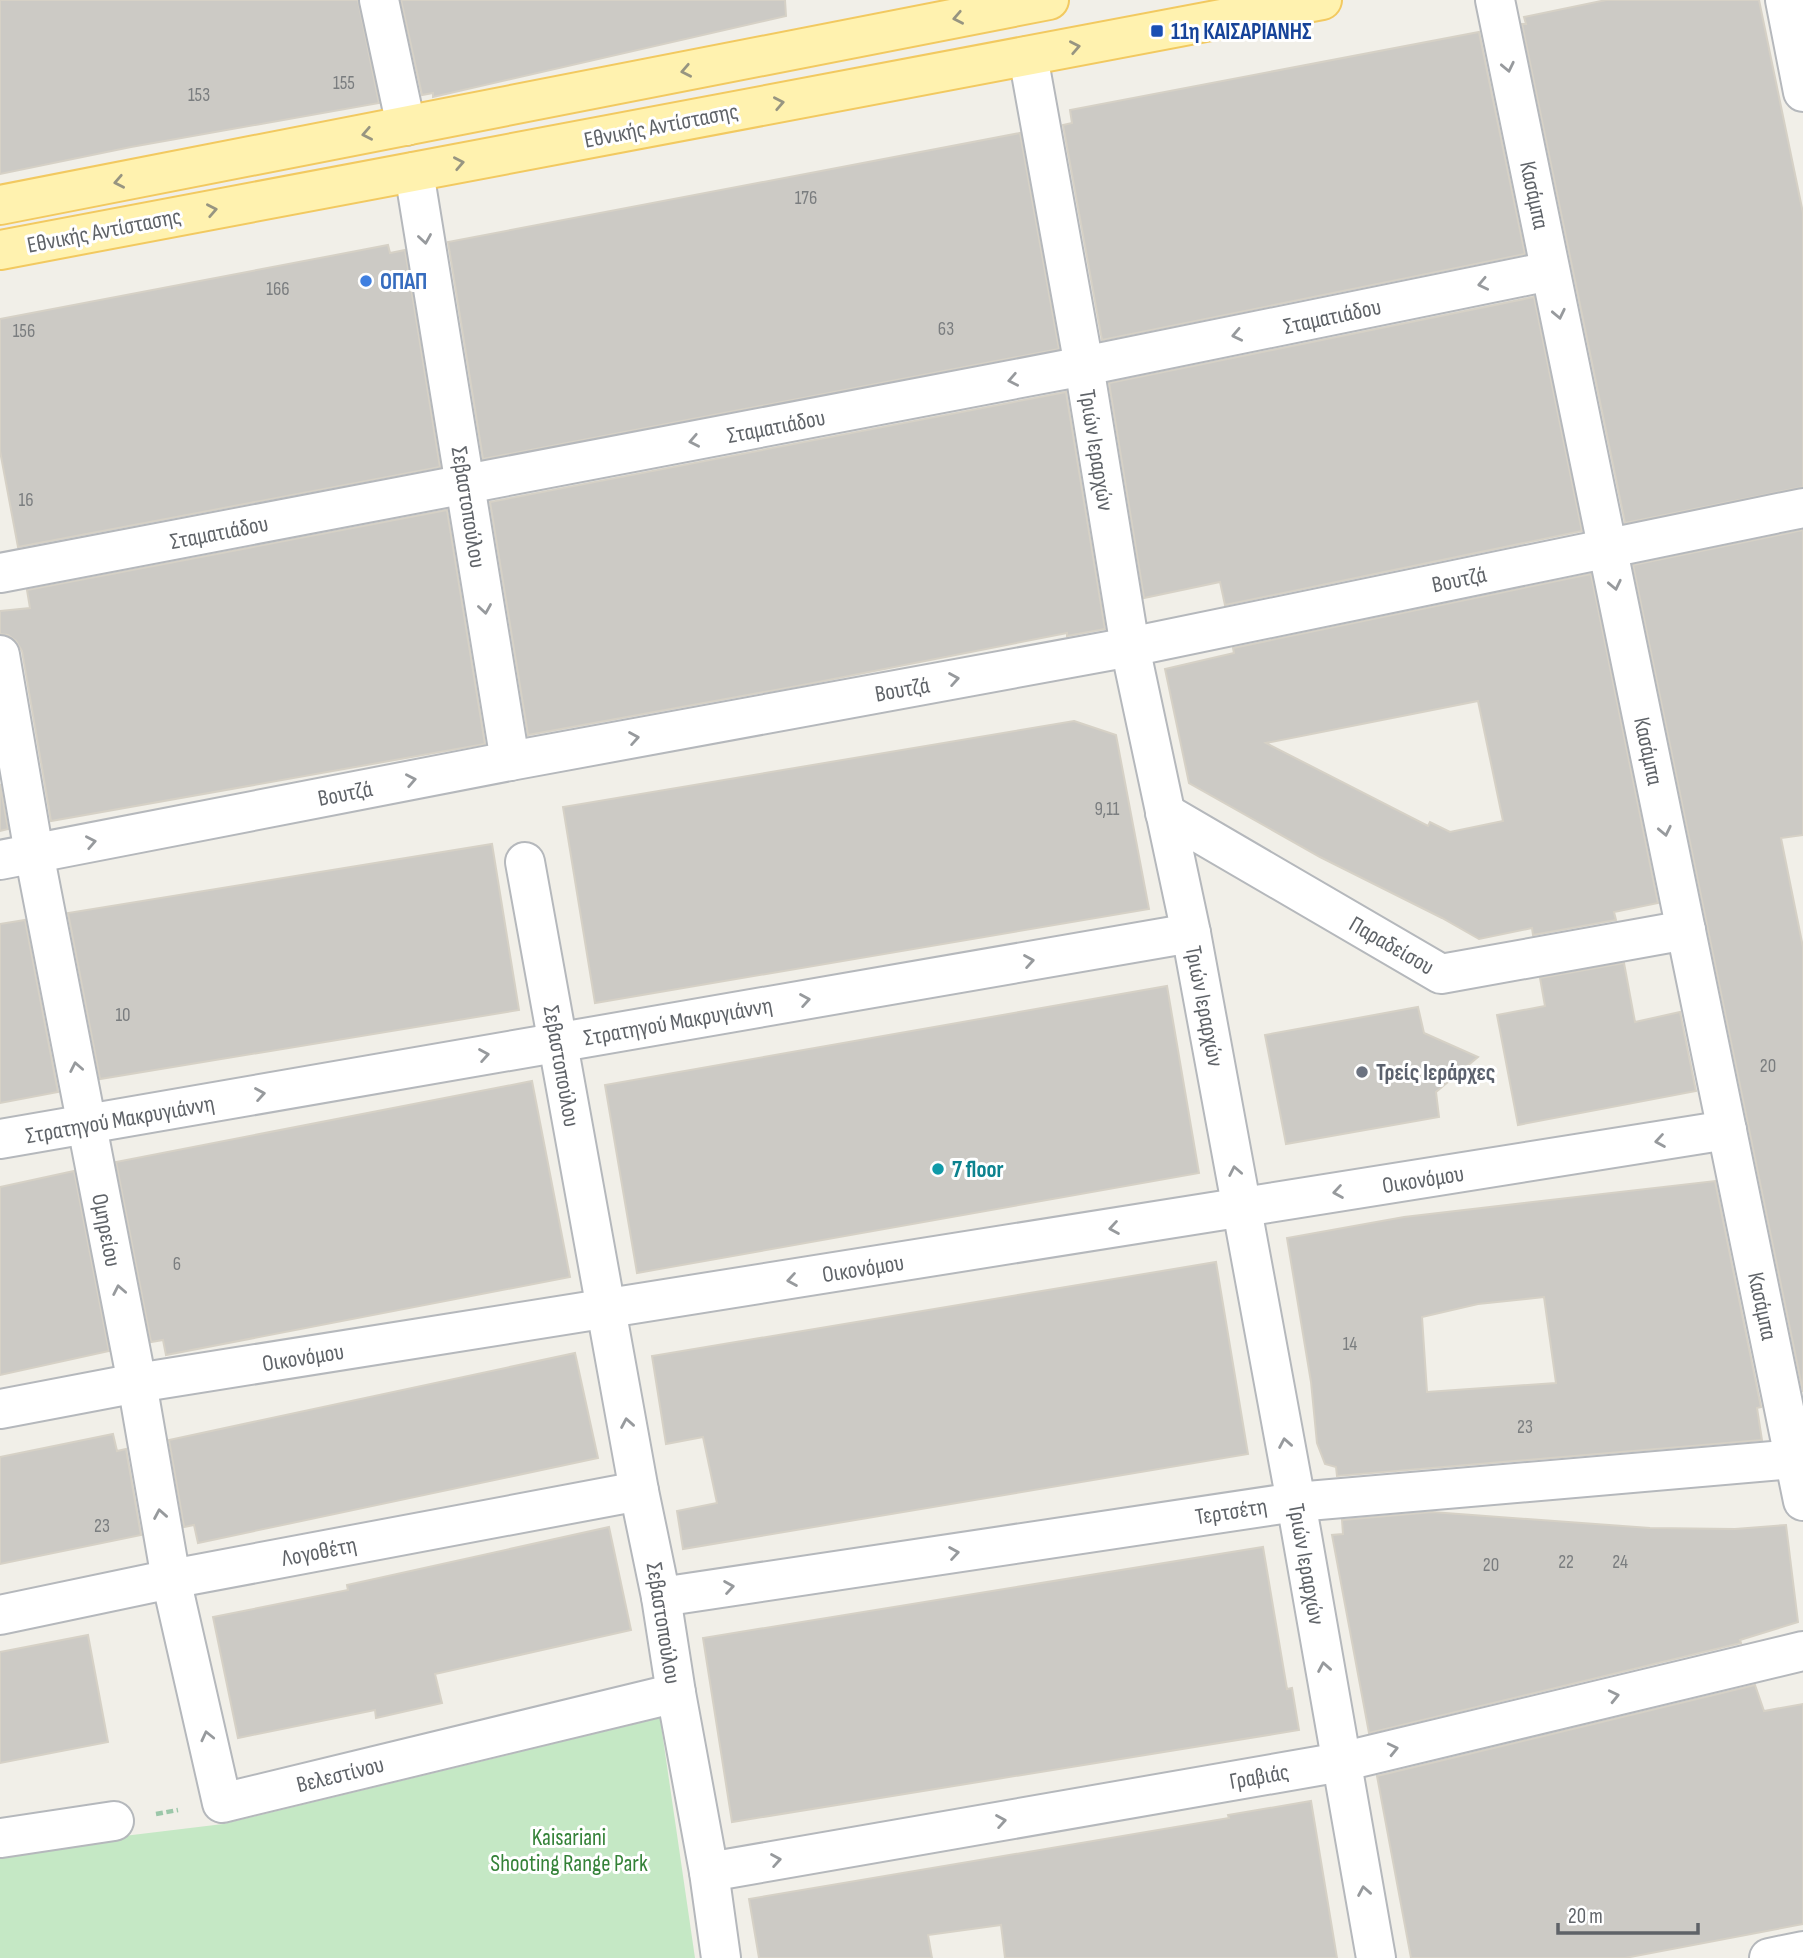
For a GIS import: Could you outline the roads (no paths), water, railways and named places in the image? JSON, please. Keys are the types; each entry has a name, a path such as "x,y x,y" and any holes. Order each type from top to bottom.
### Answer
{"main road":[{"name":"Εθνικής Αντίστασης","path":"0,250 1322,0"},
{"name":"Εθνικής Αντίστασης","path":"0,205 1027,2"}],"street":[{"path":"379,0 406,126"},
{"name":"Κασάμπα","path":"1495,0 1727,1130 1799,1458 1803,1501"},
{"path":"1785,0 1803,92"},
{"name":"Τριών Ιεραρχών","path":"1028,55 1084,366 1130,647 1191,933 1296,1502 1376,1958"},
{"name":"Σεβαστοπούλου","path":"414,172 510,761"},
{"name":"Σταματιάδου","path":"0,573 1084,366 1550,271"},
{"name":"Βουτζά","path":"17,857 510,761 1130,647 1803,508"},
{"name":"Ομηρείου","path":"0,655 17,857 87,1125 137,1383 171,1580 222,1803"},
{"name":"Παραδείσου","path":"1166,813 1441,974 1686,930"},
{"name":"Σεβαστοπούλου","path":"525,862 639,1491 662,1597 721,1958"},
{"name":"Στρατηγού Μακρυγιάννη","path":"0,1139 1191,933"},
{"name":"Οικονόμου","path":"0,1409 137,1383 1727,1130"},
{"name":"Τερτσέτη","path":"662,1597 1296,1502 1799,1458"},
{"name":"Λογοθέτη","path":"0,1615 639,1491"},
{"name":"Γραβιάς","path":"709,1872 1341,1762 1803,1651"},
{"name":"Βελεστίνου","path":"222,1803 676,1693"},
{"path":"1,1838 114,1821"},
{"path":"1769,1958 1803,1951"}],"place":[{"name":"11η ΚΑΙΣΑΡΙΑΝΗΣ","path":"1157,31"},
{"name":"ΟΠΑΠ","path":"366,281"},
{"name":"Τρείς Ιεράρχες","path":"1362,1072"},
{"name":"7 floor","path":"938,1169"}],"park label":[{"name":"Kaisariani Shooting Range Park","path":"569,1850"}]}
